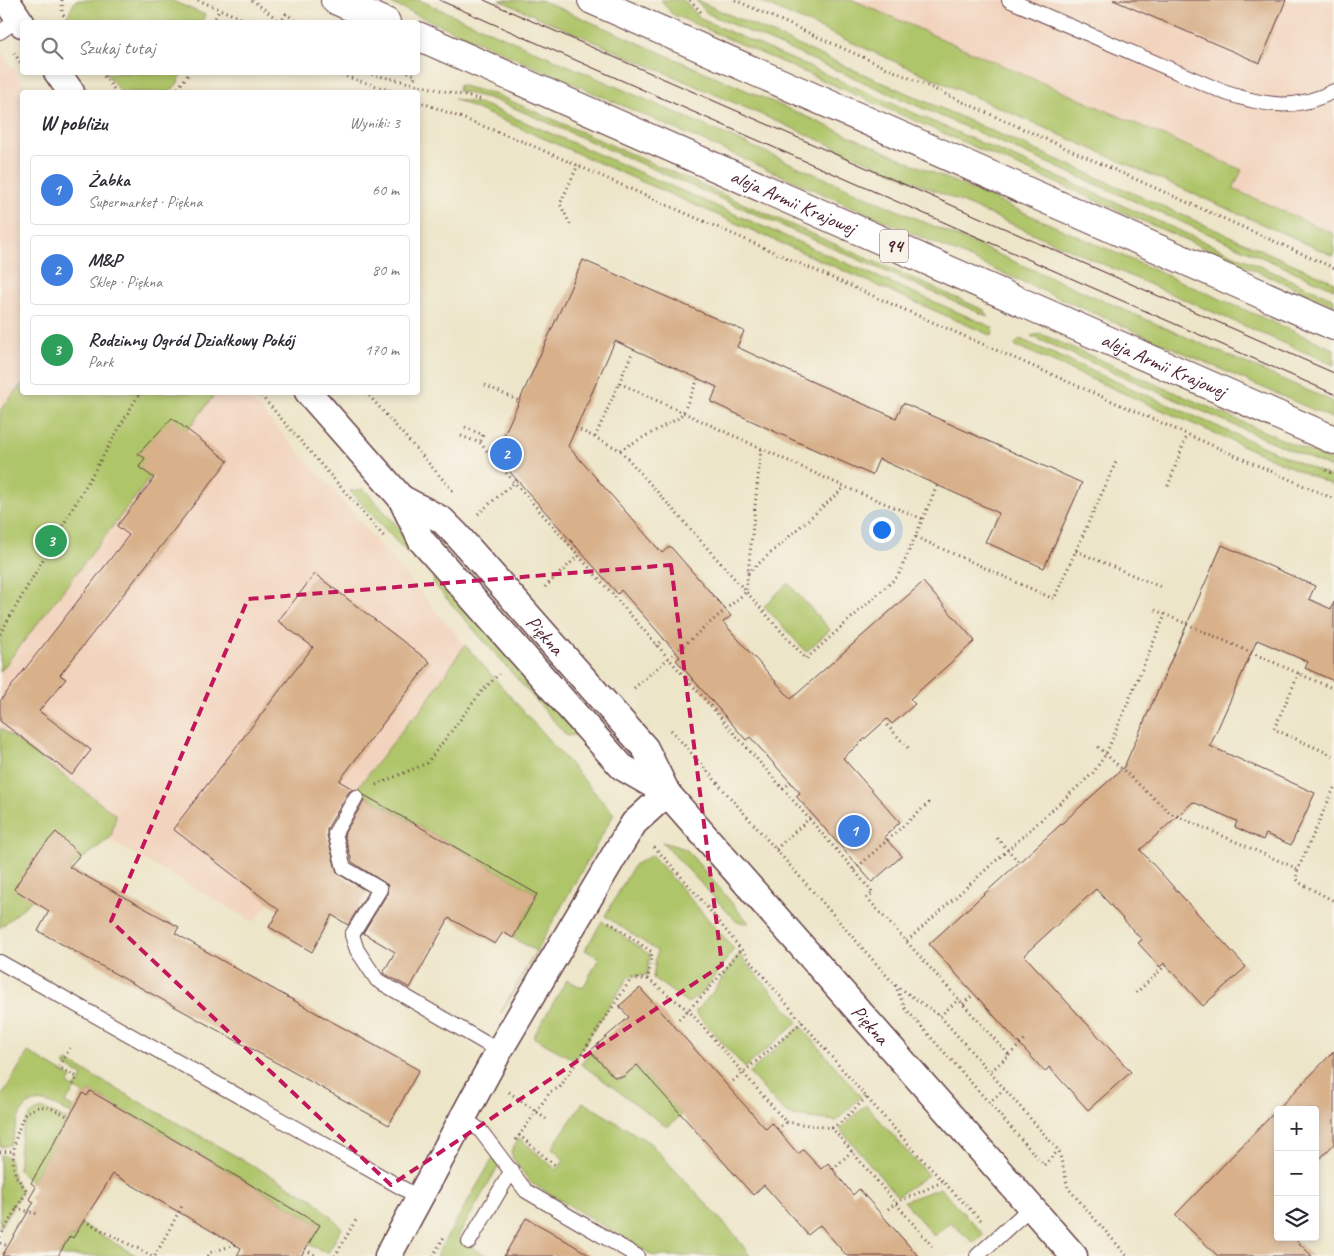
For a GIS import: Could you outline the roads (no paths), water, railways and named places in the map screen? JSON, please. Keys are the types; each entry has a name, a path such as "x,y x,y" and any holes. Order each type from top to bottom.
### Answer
{"main road":[{"path":"335,0 381,20"},
{"path":"592,0 625,6 1334,326"},
{"name":"aleja Armii Krajowej","path":"420,37 1334,440"}],"street":[{"path":"59,75 70,90"},
{"name":"Piękna","path":"311,395 400,498 421,540 622,767 667,793 1074,1256"},
{"path":"388,1256 500,1051 634,823 667,793"}],"lane":[{"path":"1009,0 1226,93 1258,104 1295,105 1323,97 1334,91"},
{"path":"356,797 336,833 344,868 380,889 352,935 357,950 377,980 500,1051"},
{"path":"0,962 420,1198"},
{"path":"464,1118 480,1130 526,1191 637,1256"},
{"path":"469,1242 512,1170"},
{"path":"977,1256 1031,1207"}],"tram line":[{"path":"439,0 1334,394"},
{"path":"484,0 1334,373"}],"place":[{"name":"M&P","path":"506,454"},
{"name":"Rodzinny Ogród Działkowy Pokój","path":"51,541"},
{"name":"Żabka","path":"854,831"}]}
